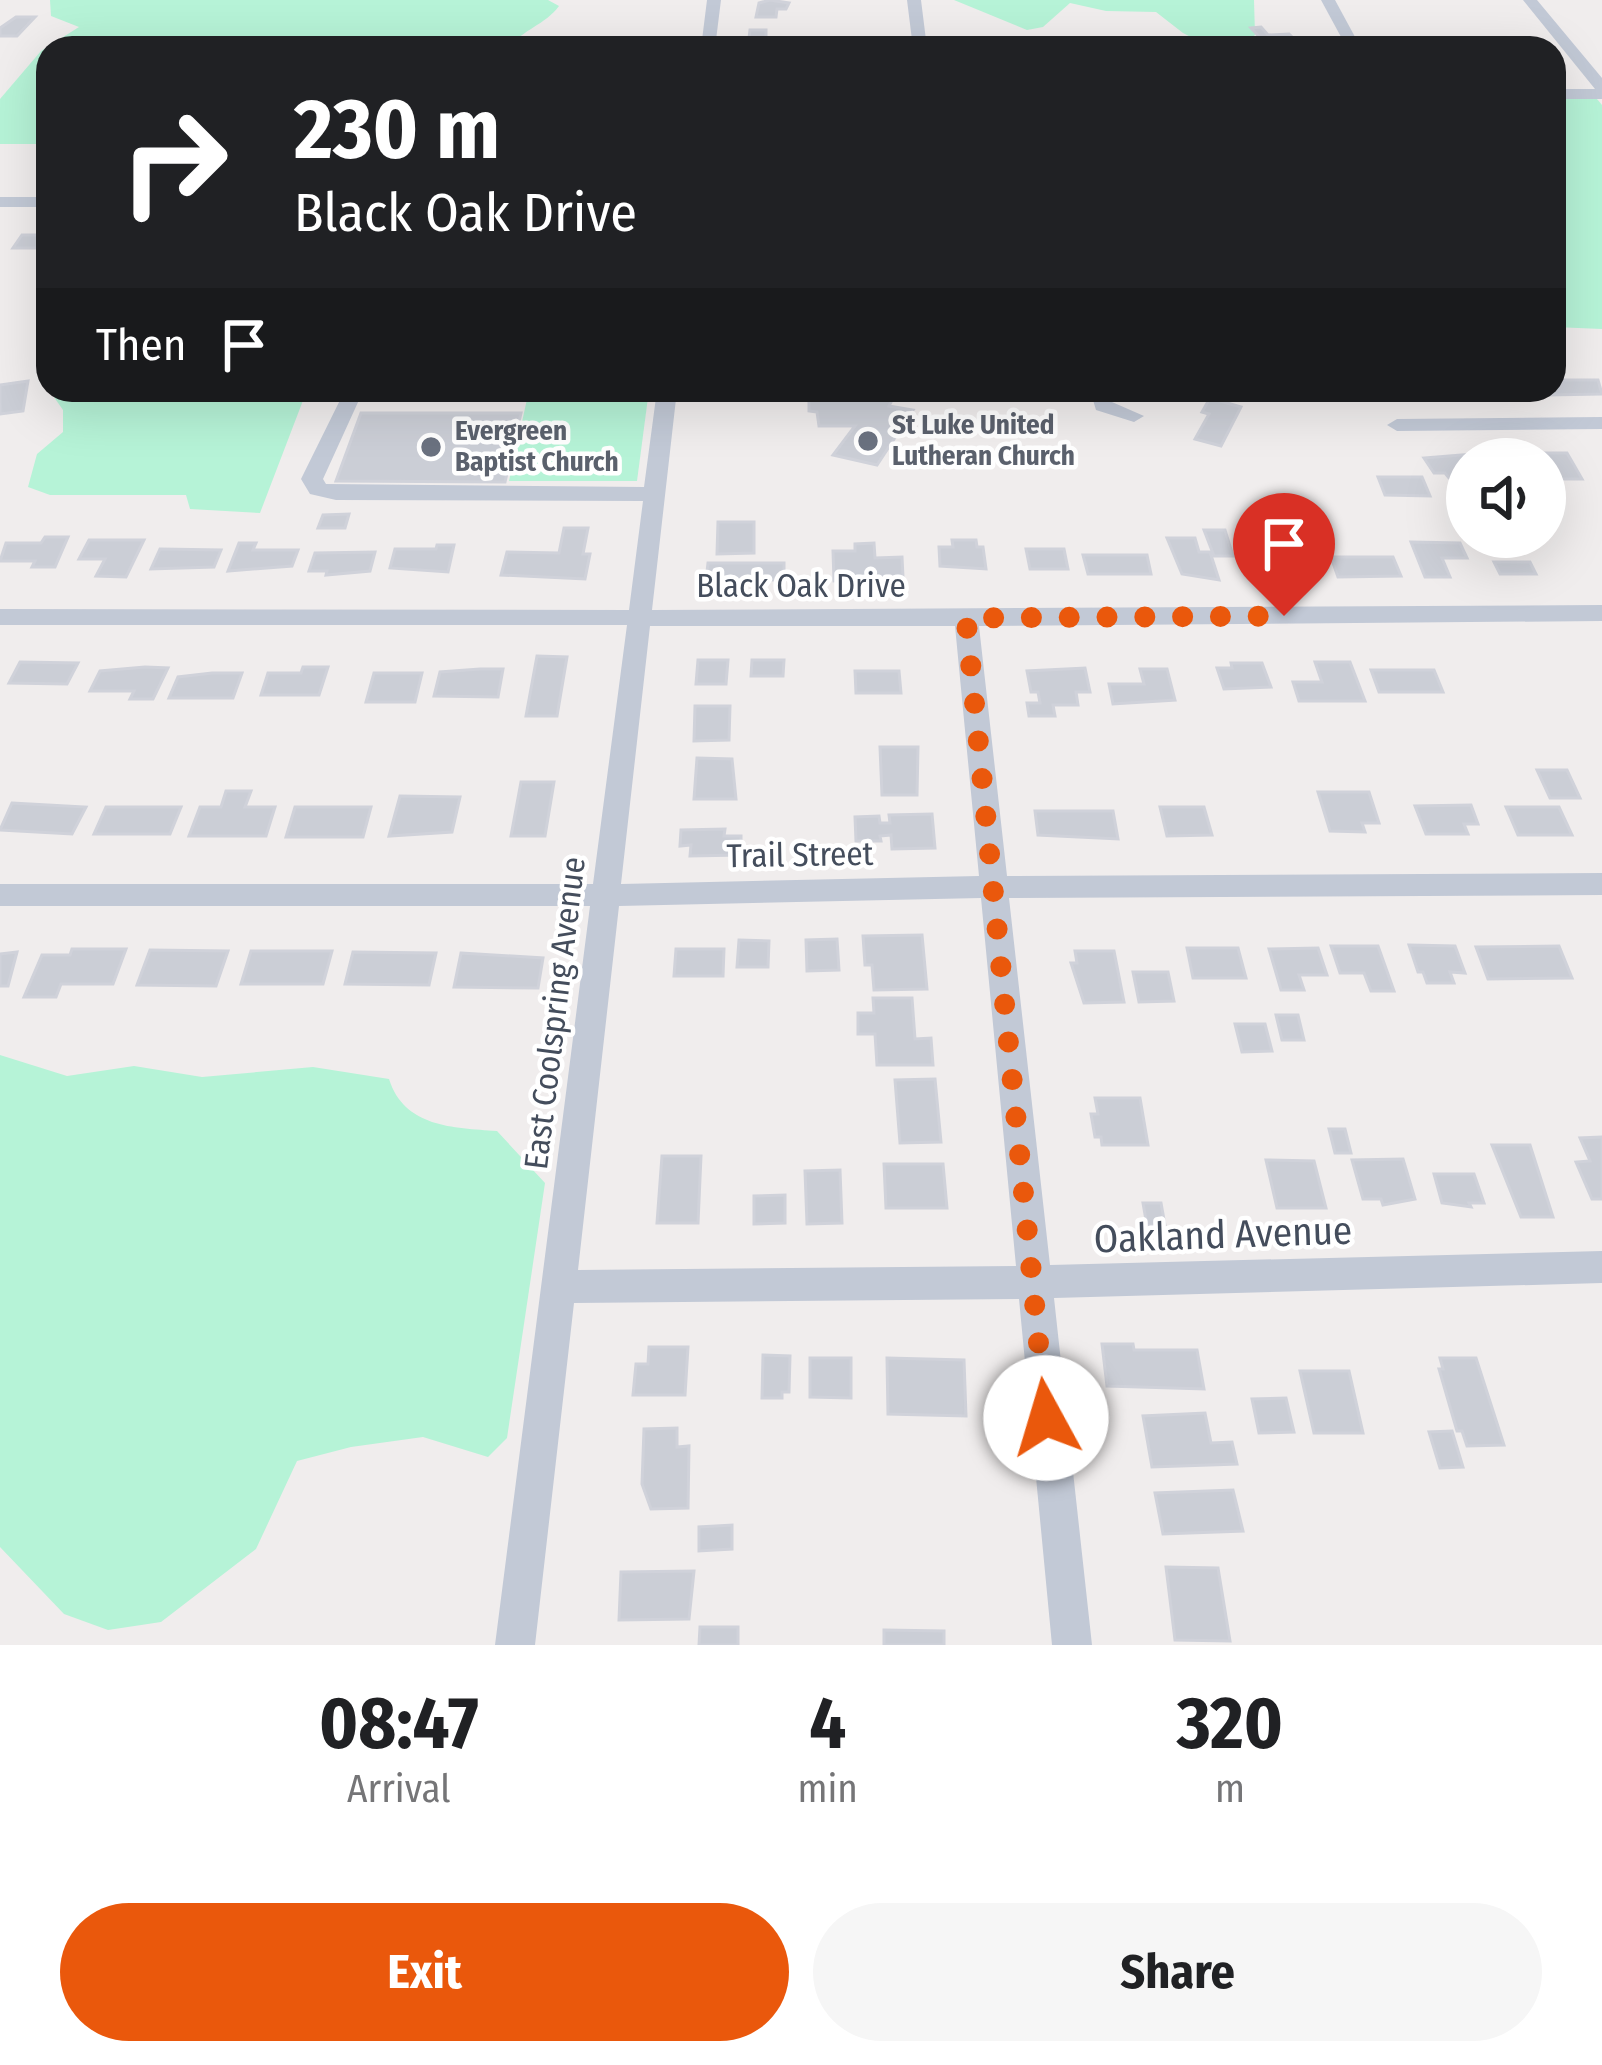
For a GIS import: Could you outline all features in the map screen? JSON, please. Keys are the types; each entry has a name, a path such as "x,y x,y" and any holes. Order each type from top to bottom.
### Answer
{"street":[{"path":"710,36 714,0"},
{"path":"914,0 918,36"},
{"path":"1328,0 1348,36"},
{"path":"1530,0 1558,36"},
{"path":"1566,46 1602,91"},
{"path":"1566,93 1602,91"},
{"path":"0,202 36,202"},
{"path":"347,402 312,479 318,489 336,493 654,494"},
{"name":"East Coolspring Avenue","path":"514,1645 666,402"},
{"path":"1102,402 1134,416"},
{"path":"1397,425 1602,423"},
{"name":"Black Oak Drive","path":"0,617 1602,613"},
{"path":"966,618 1072,1645"},
{"name":"Trail Street","path":"0,895 606,896 993,887 1602,884"},
{"name":"Oakland Avenue","path":"558,1287 1031,1282 1602,1267"}],"green space":[{"path":"50,0 548,0 559,6 521,36 65,36 79,27 51,16"},
{"path":"954,0 1254,0 1254,36 1189,36 1156,12 1106,11 1070,3 1043,27 1027,30"},
{"path":"36,57 36,144 0,144 0,99"},
{"path":"1566,99 1597,99 1602,105 1602,329 1566,328"},
{"path":"57,402 302,402 260,513 190,509 186,495 50,495 28,487 37,454 63,432 63,410"},
{"path":"526,402 647,402 637,481 509,481"},
{"path":"0,1055 67,1076 134,1066 202,1077 313,1067 389,1079 396,1095 418,1116 447,1126 497,1131 545,1183 507,1438 488,1457 423,1437 351,1447 297,1461 256,1549 161,1622 108,1630 64,1614 0,1547"}],"building":[{"path":"759,3 789,3 786,9 777,9 776,17 756,17"},
{"path":"16,17 35,17 17,36 0,36 0,28"},
{"path":"1261,27 1268,35 1291,36 1258,36 1251,28"},
{"path":"750,30 766,30 766,36 749,36"},
{"path":"22,235 36,235 36,248 13,248"},
{"path":"1566,380 1598,380 1602,394 1566,395"},
{"path":"28,381 23,411 0,414 0,385"},
{"name":"St Luke United Lutheran Church","path":"809,402 891,402 889,406 913,410 877,465 833,455 855,426 819,426 817,412 809,411"},
{"path":"1208,402 1241,407 1221,446 1195,439 1209,414 1202,412"},
{"name":"Evergreen Baptist Church","path":"361,413 521,413 505,482 336,481"},
{"path":"1566,453 1567,453 1582,479 1566,479"},
{"path":"1446,456 1446,474 1434,473 1424,458"},
{"path":"1378,477 1422,477 1430,496 1385,495"},
{"path":"349,514 345,528 318,528 323,515"},
{"path":"718,522 754,522 754,553 717,554"},
{"path":"564,528 588,528 585,579 501,575 507,552 559,553"},
{"path":"1204,530 1225,530 1233,556 1214,556"},
{"path":"1276,532 1302,532 1307,548 1281,548"},
{"path":"45,537 68,537 55,567 32,567 35,561 0,561 6,543 41,543"},
{"path":"1167,538 1195,538 1199,552 1210,552 1219,580 1182,574"},
{"path":"89,540 144,540 126,577 96,576 105,559 79,559"},
{"path":"952,540 976,540 977,547 983,547 986,569 940,566 939,547 953,547"},
{"path":"1411,542 1446,543 1446,558 1442,558 1450,577 1425,577"},
{"path":"239,543 256,543 253,550 298,550 292,566 228,571"},
{"path":"874,543 875,558 902,557 903,577 834,581 833,551 855,551 855,544"},
{"path":"437,545 454,545 448,572 390,568 395,549 436,549"},
{"path":"1246,547 1264,547 1267,556 1289,556 1296,576 1255,576"},
{"path":"160,549 221,550 214,567 151,569"},
{"path":"1026,549 1064,549 1068,569 1030,569"},
{"path":"375,552 370,571 326,575 327,571 309,571 315,553"},
{"path":"1083,555 1147,555 1151,574 1088,574"},
{"path":"1331,557 1393,557 1401,576 1338,577"},
{"path":"1494,562 1530,562 1536,574 1500,574"},
{"path":"708,563 784,563 784,580 706,580"},
{"path":"537,656 567,657 557,716 526,716"},
{"path":"698,660 728,660 726,684 696,684"},
{"path":"752,660 784,660 783,676 751,676"},
{"path":"20,662 78,663 67,684 9,683"},
{"path":"1315,662 1350,662 1365,701 1299,701 1293,682 1322,682"},
{"path":"1231,663 1262,663 1271,687 1224,689 1217,668 1232,668"},
{"path":"303,667 328,667 319,695 261,695 268,673 301,673"},
{"path":"168,668 153,699 130,699 134,691 90,691 100,671"},
{"path":"1085,668 1090,692 1076,692 1078,705 1053,705 1055,716 1029,716 1027,703 1040,703 1038,692 1031,692 1027,671"},
{"path":"503,669 498,697 434,696 440,672"},
{"path":"1140,669 1167,669 1175,700 1113,704 1109,684 1144,684"},
{"path":"1371,670 1434,670 1443,692 1379,692"},
{"path":"855,671 899,671 901,693 856,693"},
{"path":"242,673 233,698 169,698 178,677"},
{"path":"374,673 422,673 415,702 366,702"},
{"path":"695,706 730,706 729,740 694,741"},
{"path":"880,747 918,747 917,795 882,795"},
{"path":"697,758 732,759 736,799 694,799"},
{"path":"1537,770 1567,770 1580,798 1550,798"},
{"path":"521,782 554,782 545,836 511,836"},
{"path":"226,791 251,791 245,807 275,807 266,836 189,836 200,807 221,807"},
{"path":"1318,792 1369,792 1379,823 1362,823 1365,832 1330,831"},
{"path":"400,796 460,797 452,832 389,836"},
{"path":"12,803 86,807 72,834 0,830"},
{"path":"1471,805 1478,824 1464,824 1468,834 1426,834 1415,806"},
{"path":"106,807 181,807 170,834 94,834"},
{"path":"295,807 371,807 363,837 286,837"},
{"path":"1160,807 1204,807 1212,835 1167,836"},
{"path":"1506,807 1559,807 1572,835 1518,835"},
{"path":"1035,811 1113,811 1118,839 1038,835"},
{"path":"932,814 935,848 892,849 891,835 880,836 881,841 856,841 855,817 879,816 880,823 890,823 889,815"},
{"path":"725,829 724,836 741,836 741,855 690,856 691,845 680,846 681,830"},
{"path":"922,935 927,989 874,990 872,965 865,965 863,936"},
{"path":"837,939 839,970 807,971 806,940"},
{"path":"739,940 769,941 768,967 737,967"},
{"path":"1409,945 1455,946 1465,973 1450,972 1454,983 1427,983"},
{"path":"1331,946 1378,946 1394,991 1371,991 1364,973 1340,973"},
{"path":"1559,946 1572,978 1488,979 1476,947"},
{"path":"1187,948 1238,948 1246,978 1193,978"},
{"path":"1318,948 1327,975 1299,975 1304,990 1281,990 1269,949"},
{"path":"72,949 126,949 113,984 61,984 56,997 24,997 42,955 70,955"},
{"path":"676,949 724,949 723,976 674,976"},
{"path":"150,950 228,951 216,986 137,985"},
{"path":"251,951 332,951 323,984 241,984"},
{"path":"1075,951 1114,951 1124,1002 1084,1003 1071,963 1077,963"},
{"path":"17,952 8,986 0,986 0,954"},
{"path":"353,952 436,953 429,985 345,984"},
{"path":"461,953 543,958 538,988 454,987"},
{"path":"1133,972 1168,972 1174,1001 1139,1002"},
{"path":"873,998 912,998 915,1039 931,1038 933,1065 877,1065 875,1034 858,1034 858,1013 874,1013"},
{"path":"1276,1015 1298,1015 1304,1040 1282,1040"},
{"path":"1235,1024 1265,1024 1272,1051 1242,1052"},
{"path":"935,1079 941,1142 900,1143 895,1080"},
{"path":"1095,1098 1140,1098 1148,1145 1102,1145 1101,1137 1095,1137 1091,1114 1098,1114"},
{"path":"1329,1129 1345,1129 1351,1153 1335,1153"},
{"path":"1602,1137 1602,1199 1592,1199 1576,1162 1590,1161 1580,1138"},
{"path":"1492,1145 1530,1145 1553,1217 1521,1217"},
{"path":"662,1156 701,1156 698,1223 657,1223"},
{"path":"1403,1159 1415,1199 1383,1205 1381,1199 1363,1199 1352,1160"},
{"path":"1266,1160 1314,1161 1326,1208 1277,1208"},
{"path":"884,1164 943,1164 947,1208 886,1208"},
{"path":"840,1170 842,1223 807,1224 805,1171"},
{"path":"1434,1174 1474,1174 1484,1203 1469,1203 1471,1207 1442,1203"},
{"path":"785,1195 785,1223 754,1224 754,1196"},
{"path":"1143,1203 1161,1203 1165,1225 1147,1226"},
{"path":"1102,1344 1133,1344 1134,1350 1197,1350 1204,1389 1107,1386"},
{"path":"649,1347 688,1347 685,1395 633,1395 636,1364 648,1364"},
{"path":"763,1355 790,1356 789,1392 782,1392 782,1398 762,1398"},
{"path":"810,1358 851,1358 851,1398 810,1397"},
{"path":"887,1358 964,1360 966,1416 888,1414"},
{"path":"1440,1358 1476,1358 1504,1445 1467,1446 1462,1431 1457,1431"},
{"path":"1300,1371 1349,1371 1363,1433 1314,1433"},
{"path":"1286,1398 1294,1432 1259,1433 1252,1399"},
{"path":"1205,1413 1211,1443 1232,1442 1237,1464 1152,1467 1143,1416"},
{"path":"677,1428 677,1447 689,1446 688,1508 651,1509 642,1484 644,1429"},
{"path":"1452,1431 1463,1467 1440,1468 1429,1432"},
{"path":"1233,1490 1243,1531 1163,1534 1155,1493"},
{"path":"732,1525 732,1549 699,1551 699,1527"},
{"path":"1166,1567 1218,1568 1230,1641 1175,1640"},
{"path":"694,1571 689,1619 619,1620 621,1572"},
{"path":"700,1627 738,1627 738,1645 699,1645"},
{"path":"884,1630 944,1631 944,1645 884,1645"}],"place":[{"name":"St Luke United Lutheran Church","path":"868,441"},
{"name":"Evergreen Baptist Church","path":"431,447"}],"route":[{"path":"1046,1418 966,618 1284,616"}]}
